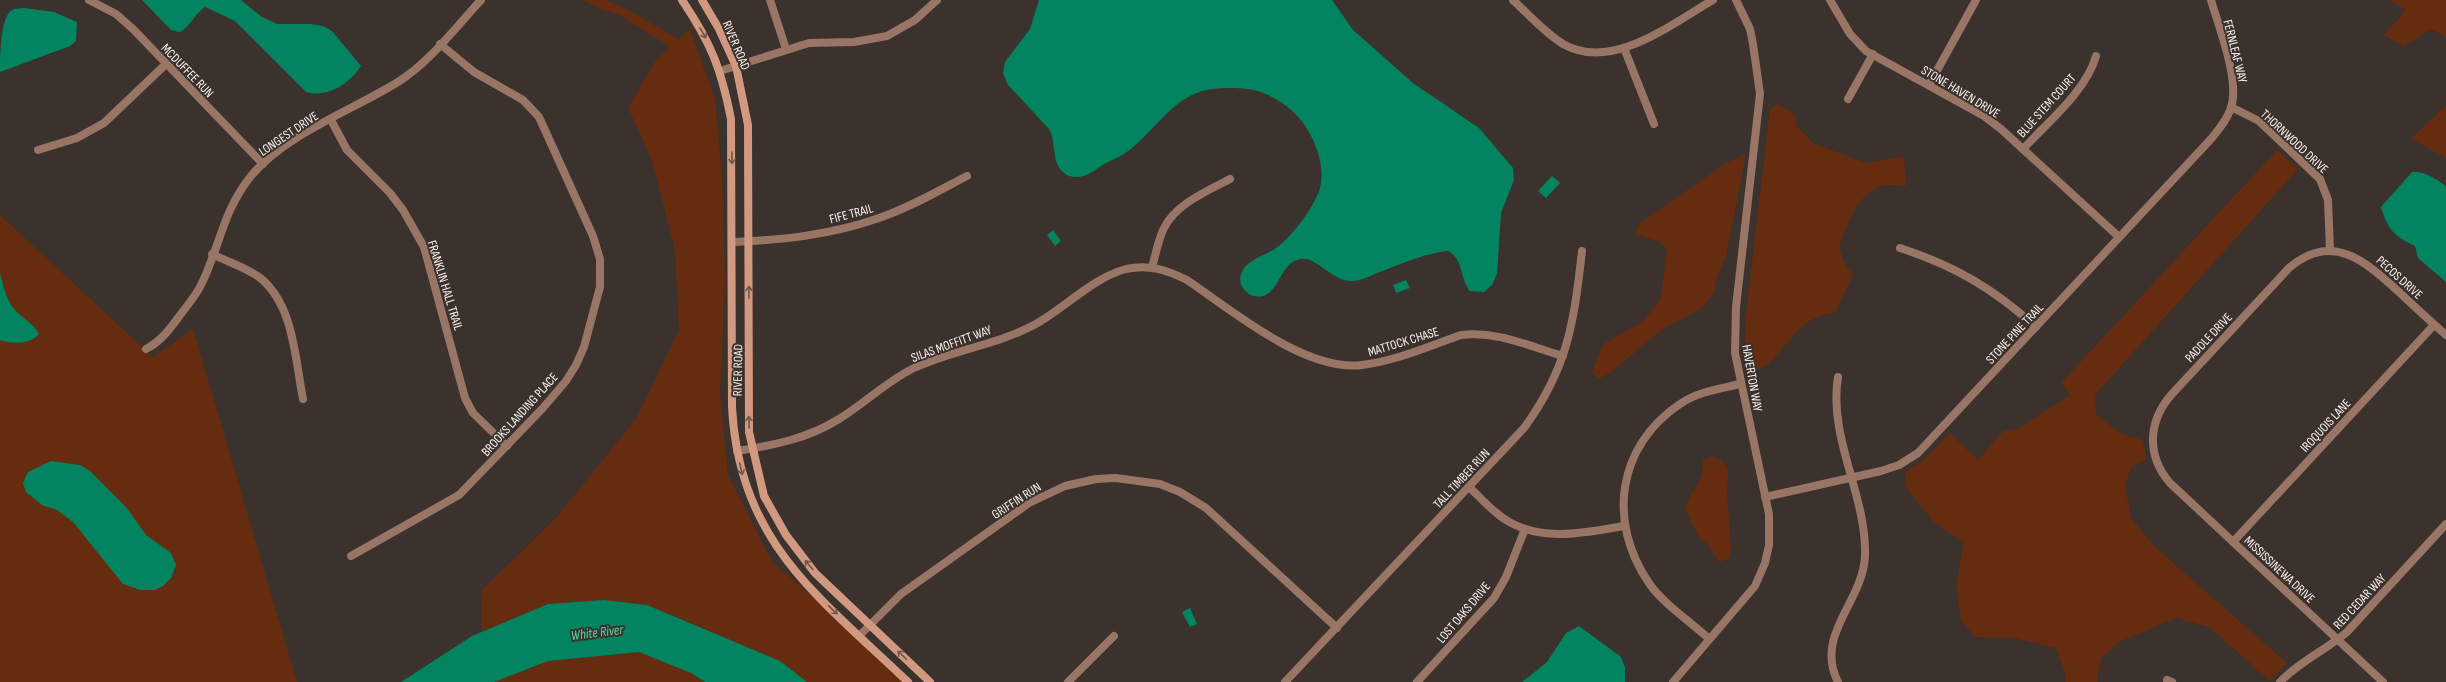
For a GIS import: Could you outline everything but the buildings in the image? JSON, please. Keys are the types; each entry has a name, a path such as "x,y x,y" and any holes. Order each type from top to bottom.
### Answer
{"main road":[{"name":"RIVER ROAD","path":"682,0 705,36 720,71 731,119 732,407 737,451 745,488 756,513 781,556 804,582 908,682"},
{"name":"RIVER ROAD","path":"702,0 719,29 736,66 748,125 748,410 752,449 764,496 786,535 815,572 930,682"}],"street":[{"name":"MCDUFFEE RUN","path":"90,0 116,14 263,164"},
{"name":"LONGEST DRIVE","path":"146,349 160,339 193,298 201,285 228,211 240,190 263,164 293,141 398,82 440,44 481,0"},
{"path":"770,0 786,49"},
{"path":"720,71 786,49 817,42 854,42 887,36 916,20 937,0"},
{"path":"1513,0 1549,33 1573,49 1595,53 1624,48 1713,0"},
{"name":"HAVERTON WAY","path":"1673,682 1750,592 1762,572 1770,537 1765,497 1740,384 1735,353 1735,323 1760,94 1753,44 1746,19 1736,0"},
{"name":"STONE HAVEN DRIVE","path":"1830,0 1850,34 1873,54 1984,116 2023,149 2119,237"},
{"path":"1929,85 1976,0"},
{"name":"FERNLEAF WAY","path":"2211,0 2233,82 2231,107"},
{"name":"BROOKS LANDING PLACE","path":"351,556 459,495 507,446 566,381 576,365 584,347 600,287 600,259 592,236 539,117 523,100 474,72 440,44"},
{"path":"1624,48 1654,124"},
{"path":"1848,99 1873,54"},
{"name":"BLUE STEM COURT","path":"2023,149 2082,85 2096,56"},
{"path":"38,150 76,138 104,123 166,64"},
{"name":"STONE PINE TRAIL","path":"1765,497 1891,468 1918,452 2211,139 2220,127 2231,107"},
{"name":"THORNWOOD DRIVE","path":"2231,107 2259,122 2311,169 2322,183 2330,209 2330,251"},
{"name":"FRANKLIN HALL TRAIL","path":"330,120 347,150 390,193 414,227 431,270 465,398 473,413 507,446"},
{"name":"FIFE TRAIL","path":"732,242 793,238 832,232 880,218 967,176"},
{"path":"1152,266 1165,227 1173,216 1192,200 1230,179"},
{"path":"1900,248 1939,262 1969,276 2004,299 2036,327"},
{"name":"TALL TIMBER RUN","path":"1285,682 1524,428 1548,392 1563,356 1573,325 1582,251"},
{"name":"PECOS DRIVE","path":"2330,251 2347,254 2365,262 2446,336"},
{"name":"PADDLE DRIVE","path":"2162,472 2155,458 2153,438 2155,424 2162,405 2289,268 2305,257 2330,251"},
{"path":"212,254 245,268 259,277 270,287 279,300 287,320 303,399"},
{"name":"MATTOCK CHASE","path":"1152,266 1187,280 1296,352 1332,364 1361,365 1381,362 1461,335 1474,334 1500,335 1563,356"},
{"name":"SILAS MOFFITT WAY","path":"737,451 792,441 810,434 839,419 909,371 1034,325 1112,275 1124,270 1152,266"},
{"name":"IROQUOIS LANE","path":"2233,542 2434,325"},
{"path":"1838,378 1836,410 1863,533 1865,557 1858,584 1832,641 1831,662 1838,682"},
{"path":"1709,639 1650,585 1630,551 1624,526 1624,499 1628,472 1640,443 1653,426 1680,404 1694,396 1740,384"},
{"name":"MISSISSINEWA DRIVE","path":"2162,472 2170,483 2383,682"},
{"name":"GRIFFIN RUN","path":"859,636 901,594 1029,503 1065,486 1096,479 1116,478 1160,484 1180,492 1206,508 1336,628"},
{"path":"1469,487 1503,518 1526,529 1550,534 1575,534 1624,526"},
{"name":"RED CEDAR WAY","path":"2280,682 2302,663 2339,640 2446,524"},
{"name":"LOST OAKS DRIVE","path":"1417,682 1494,598 1506,577 1526,529"},
{"path":"1068,682 1114,636"}],"shaded area":[{"path":"582,0 605,0 623,7 679,39 690,29 715,99 722,174 725,288 720,393 728,475 773,563 859,636 908,682 807,682 780,661 647,605 604,600 548,604 481,632 482,590 555,519 636,419 679,330 675,250 652,160 628,108 656,60 670,47 620,15 602,10"},
{"path":"2390,0 2446,0 2446,37 2431,29 2404,46 2384,35 2406,10"},
{"path":"1778,104 1796,115 1796,125 1813,143 1866,163 1904,156 1906,186 1884,185 1872,191 1859,204 1849,220 1839,247 1845,264 1853,275 1835,313 1823,315 1813,319 1797,332 1767,365 1750,372 1746,361 1745,322 1770,109"},
{"path":"2446,105 2446,158 2411,139"},
{"path":"2277,150 2298,169 2095,395 2096,414 2123,435 2143,440 2146,460 2132,466 2125,485 2131,518 2154,546 2287,663 2270,681 2209,627 2176,618 2119,642 2101,658 2097,682 2066,682 2066,675 2056,648 2015,638 1975,637 1961,621 1956,584 1964,543 1933,521 1906,487 1905,472 1926,458 1950,433 1978,460 2003,431 2018,429 2070,395 2061,383"},
{"path":"1746,154 1726,256 1717,277 1714,293 1699,310 1665,327 1610,373 1598,379 1592,372 1603,344 1641,323 1660,301 1667,251 1660,242 1635,234 1639,224 1726,163"},
{"path":"0,215 153,357 193,329 297,682 0,682"},
{"path":"1710,456 1722,460 1728,470 1727,492 1731,549 1729,559 1719,562 1707,544 1699,537 1685,509 1690,496 1699,482 1703,460"},
{"path":"640,652 691,673 704,682 494,682 548,661"}],"water":[{"path":"142,0 241,0 262,17 277,24 310,24 323,26 332,31 361,66 344,84 337,88 322,93 306,92 235,21 205,7 188,26 180,32 171,30"},
{"path":"1039,0 1332,0 1353,30 1413,83 1479,128 1513,168 1514,180 1501,213 1497,274 1492,285 1484,292 1470,291 1464,281 1459,264 1453,254 1448,251 1423,256 1356,281 1338,278 1313,261 1301,259 1294,261 1284,270 1274,288 1269,293 1257,297 1247,293 1241,284 1240,279 1241,273 1245,267 1252,261 1276,248 1288,237 1308,212 1320,188 1321,164 1319,156 1314,141 1302,121 1292,110 1274,98 1261,92 1239,88 1209,89 1183,100 1125,153 1086,175 1079,177 1069,176 1063,172 1056,161 1052,135 1049,129 1008,85 1003,73 1005,62 1030,29"},
{"path":"24,8 54,12 77,22 76,41 70,46 0,72 0,58 5,21 8,14 12,10"},
{"path":"2412,172 2426,174 2446,186 2446,282 2418,258 2415,246 2402,239 2389,227 2381,207"},
{"path":"1552,176 1560,183 1546,198 1538,191"},
{"path":"1053,230 1061,241 1055,246 1047,235"},
{"path":"0,273 6,294 13,308 34,327 39,334 31,340 15,343 0,340"},
{"path":"1406,280 1410,288 1396,293 1393,285"},
{"path":"51,461 80,465 90,471 126,507 146,535 171,553 176,565 171,578 163,586 155,590 141,590 123,584 73,522 57,510 42,505 26,492 23,483 28,472"},
{"name":"White River","path":"604,600 647,605 780,661 807,682 705,682 691,673 639,652 548,661 494,682 401,682 472,636 548,604"},
{"path":"1190,608 1197,624 1190,627 1182,612"},
{"path":"1579,626 1621,657 1625,667 1625,682 1522,682 1547,662 1566,633"}]}
